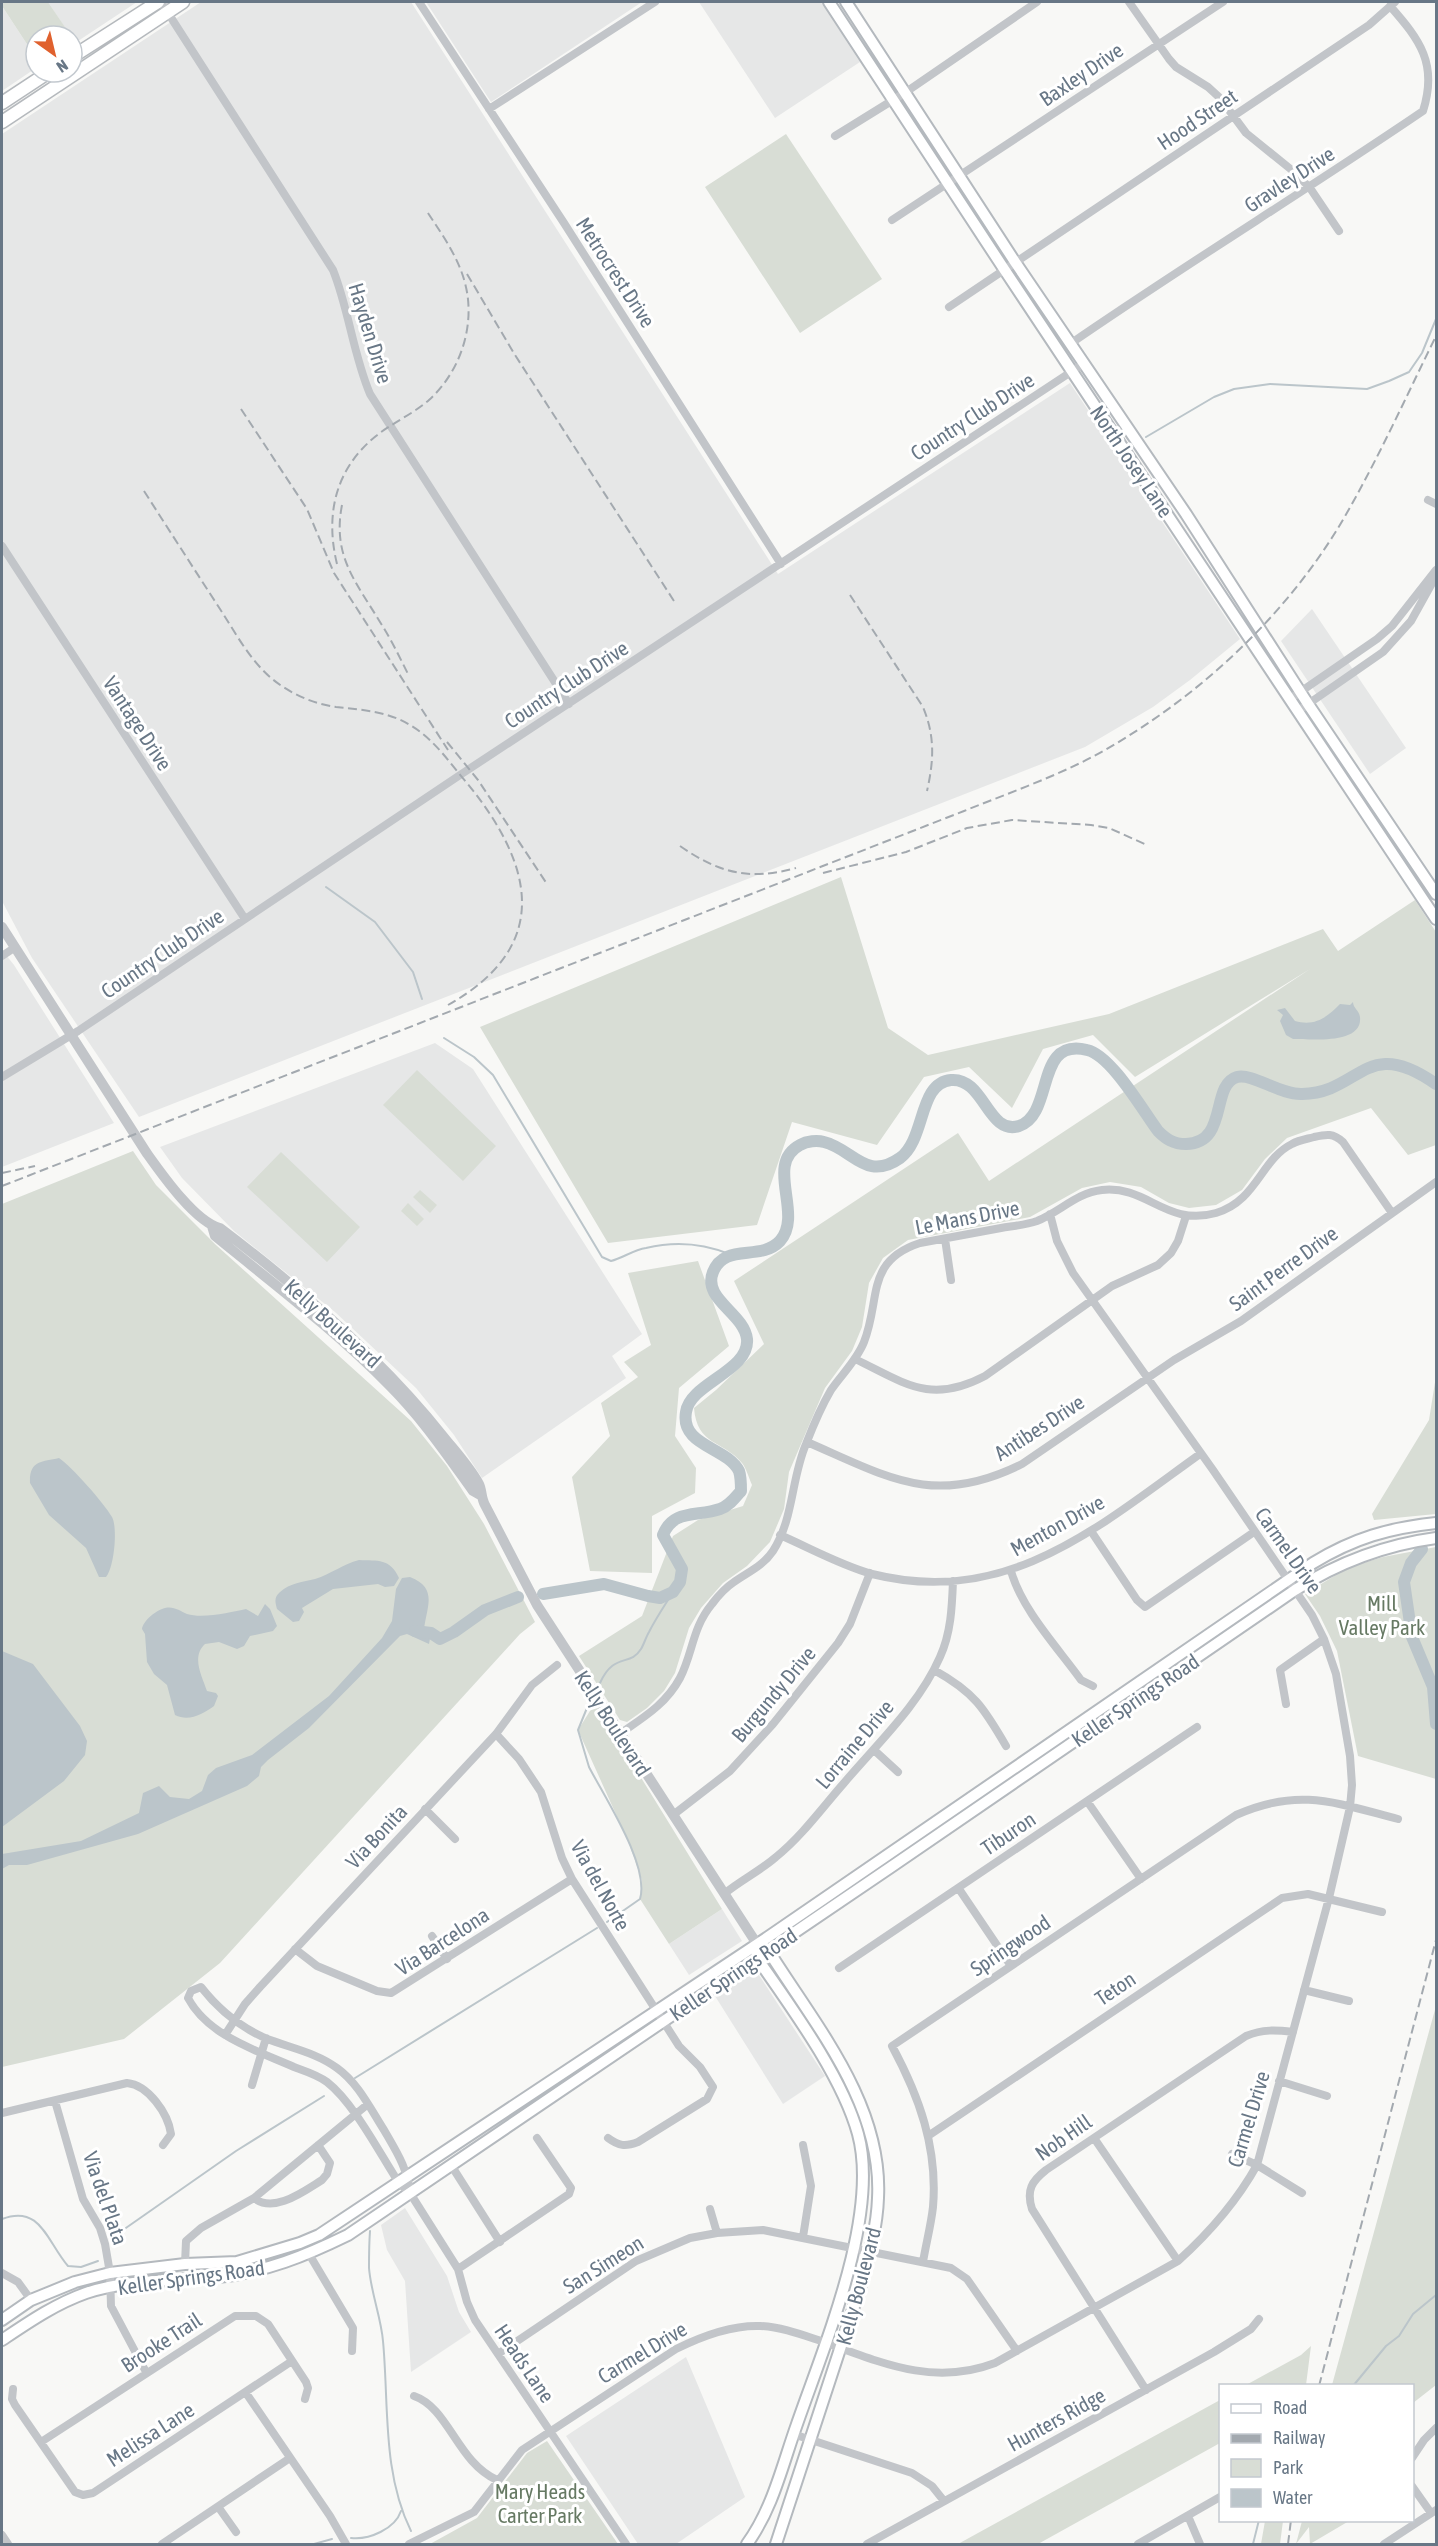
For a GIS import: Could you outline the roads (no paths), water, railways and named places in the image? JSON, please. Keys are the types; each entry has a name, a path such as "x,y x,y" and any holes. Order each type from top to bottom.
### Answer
{"main road":[{"path":"84,50 162,5 183,2"},
{"name":"North Josey Lane","path":"830,2 1004,269 1437,919"},
{"name":"North Josey Lane","path":"846,2 1015,262 1186,514 1308,704 1437,894"},
{"path":"2,122 162,5"},
{"path":"2,103 31,84"},
{"name":"Keller Springs Road","path":"2,2320 31,2300 60,2287 110,2273 185,2264 237,2262 319,2235 757,1944 1327,1554 1372,1534 1394,1528 1437,1523"},
{"path":"1372,1534 1378,1550"},
{"name":"Keller Springs Road","path":"2,2340 61,2304 87,2293 148,2281 241,2273 309,2254 348,2235 664,2022 1294,1590 1336,1565 1378,1550 1408,1542 1437,1538"},
{"path":"757,1944 757,1958"},
{"name":"Kelly Boulevard","path":"757,1944 768,1950 855,2092 867,2121 874,2154 878,2197 870,2253 812,2440 776,2544"},
{"name":"Kelly Boulevard","path":"747,2544 771,2505 793,2434 826,2343 854,2250 863,2190 858,2135 843,2095 757,1958"},
{"path":"813,2044 823,2037"},
{"path":"531,2095 538,2106"}],"street":[{"name":"Metrocrest Drive","path":"418,2 781,564"},
{"path":"489,109 655,2"},
{"path":"835,136 894,100 1037,2"},
{"path":"1129,2 1176,67 1208,87 1246,133 1281,160 1310,188 1339,231"},
{"name":"Baxley Drive","path":"892,220 1223,2"},
{"name":"Hood Street","path":"949,307 1369,24 1392,4"},
{"name":"Gravley Drive","path":"1070,344 1192,262 1310,188 1423,111 1431,99 1436,76 1431,53 1392,4"},
{"name":"Hayden Drive","path":"162,5 333,270 343,295 359,368 370,394 569,704"},
{"name":"Country Club Drive","path":"2,1077 70,1036 1083,364"},
{"path":"1428,500 1437,504"},
{"name":"Vantage Drive","path":"2,546 245,919"},
{"path":"1290,699 1377,639 1392,626 1437,570"},
{"path":"1298,711 1383,652 1411,621 1437,576"},
{"name":"Kelly Boulevard","path":"2,927 70,1036 159,1172 172,1188 212,1226 220,1228 261,1259 342,1336 420,1418 473,1491 480,1495 537,1605 757,1944"},
{"path":"2,956 14,948"},
{"name":"Le Mans Drive","path":"621,1733 654,1711 667,1698 680,1677 701,1619 722,1592 765,1561 773,1551 790,1509 799,1461 807,1442 827,1399 864,1344 880,1272 890,1259 903,1249 1034,1222 1084,1194 1114,1189 1129,1191 1169,1212 1186,1216 1216,1213 1237,1202 1254,1187 1275,1156 1291,1144 1328,1134 1336,1136 1343,1142 1392,1213"},
{"name":"Saint Perre Drive","path":"1147,1377 1242,1321 1437,1182"},
{"name":"Carmel Drive","path":"409,2544 474,2512 522,2450 676,2349 698,2338 737,2328 760,2326 783,2330 886,2364 921,2373 938,2374 981,2368 1017,2351 1178,2261 1243,2190 1257,2165 1329,1899 1350,1807 1352,1785 1346,1728 1332,1660 1324,1639 1294,1590 1064,1259 1050,1214"},
{"path":"855,1359 916,1388 932,1391 967,1386 985,1376 1112,1286 1158,1265 1171,1253 1178,1241 1186,1216"},
{"path":"945,1239 951,1280"},
{"name":"Antibes Drive","path":"807,1442 906,1483 945,1486 968,1483 999,1475 1022,1464 1147,1377"},
{"name":"Menton Drive","path":"780,1535 870,1573 894,1579 952,1581 978,1579 1011,1571 1091,1532 1200,1454"},
{"path":"1091,1532 1137,1600 1145,1607 1254,1532"},
{"path":"1011,1571 1015,1586 1025,1603 1081,1680 1093,1686"},
{"name":"Burgundy Drive","path":"673,1815 730,1771 773,1724 844,1634 860,1603 870,1573"},
{"name":"Lorraine Drive","path":"724,1894 742,1879 757,1872 789,1845 874,1750 934,1670 947,1639 952,1602 952,1581"},
{"path":"1286,1704 1280,1670 1324,1639"},
{"name":"Via Bonita","path":"225,2035 260,1987 496,1734 532,1684 557,1665"},
{"path":"934,1670 961,1685 978,1702 1006,1746"},
{"name":"Tiburon","path":"839,1968 1197,1726"},
{"name":"Via del Norte","path":"496,1734 519,1759 541,1792 562,1858 572,1879 679,2046 709,2079 713,2087 707,2100 638,2142 627,2146 617,2145 608,2138"},
{"path":"874,1750 898,1772"},
{"name":"Springwood","path":"923,2262 933,2208 934,2185 928,2136 916,2094 892,2046 1236,1815 1276,1801 1318,1799 1398,1819"},
{"path":"1087,1801 1141,1879"},
{"path":"425,1809 455,1839"},
{"name":"Via Barcelona","path":"295,1949 317,1966 386,1994 399,1990 572,1879"},
{"path":"959,1888 1011,1966"},
{"name":"Teton","path":"928,2136 1282,1898 1308,1894 1382,1912"},
{"path":"432,1936 447,1959"},
{"path":"404,2180 326,2081 225,2035 191,2004 188,1998 191,1991 201,1987 221,2011 234,2021 266,2038 305,2050 338,2068 351,2080 368,2103 404,2180 410,2193"},
{"path":"1304,1990 1349,2001"},
{"name":"Nob Hill","path":"1146,2390 1032,2209 1029,2192 1035,2179 1246,2036 1272,2029 1293,2032"},
{"path":"252,2085 266,2038"},
{"path":"1279,2081 1327,2096"},
{"path":"2,2113 127,2083 138,2084 147,2091 170,2125 171,2134 163,2145"},
{"name":"Via del Plata","path":"55,2101 83,2199 100,2228 105,2244 110,2273 111,2306 146,2372"},
{"path":"185,2264 186,2241 201,2228 254,2198 368,2103"},
{"path":"458,2269 569,2194 571,2188 537,2138"},
{"path":"1094,2138 1178,2261"},
{"path":"254,2198 269,2204 279,2202 322,2180 327,2174 330,2163 318,2145"},
{"path":"802,2236 811,2186 803,2145"},
{"path":"1232,2154 1257,2165 1302,2193"},
{"path":"451,2165 500,2242"},
{"name":"Heads Lane","path":"410,2193 458,2269 467,2302 475,2320 626,2544"},
{"path":"710,2208 717,2233"},
{"name":"San Simeon","path":"498,2354 636,2261 690,2238 717,2233 764,2230 951,2268 967,2279 1017,2351"},
{"path":"309,2254 352,2328 352,2351"},
{"path":"2,2273 18,2282 31,2300"},
{"name":"Brooke Trail","path":"41,2442 227,2320 246,2315 256,2316 268,2324 308,2388 305,2399"},
{"name":"Hunters Ridge","path":"867,2544 1146,2390 1243,2334 1259,2319"},
{"name":"Melissa Lane","path":"13,2389 15,2405 75,2492 89,2494 292,2361"},
{"path":"246,2393 346,2544"},
{"path":"414,2396 424,2399 432,2406 474,2464 483,2474 497,2480"},
{"path":"1414,2456 1424,2440 1437,2428"},
{"path":"793,2434 912,2473 932,2486 944,2501"},
{"path":"162,2544 219,2508 290,2458"},
{"path":"1384,2544 1434,2512 1414,2487"},
{"path":"1138,2544 1219,2498"},
{"path":"219,2508 236,2532"},
{"path":"1188,2516 1200,2544"},
{"path":"2,2535 8,2544"}],"water":[{"path":"1353,1002 1360,1017 1359,1026 1345,1036 1334,1038 1293,1039 1286,1035 1280,1021 1283,1015 1277,1010 1285,1008 1295,1021 1309,1023 1326,1016 1340,1004 1350,1005"},
{"path":"59,1458 102,1503 114,1522 114,1548 106,1577 99,1577 86,1548 49,1515 30,1483 30,1475 34,1466"},
{"path":"359,1560 383,1562 392,1567 399,1578 394,1586 385,1587 378,1584 333,1589 302,1608 304,1612 299,1621 293,1622 277,1609 276,1598 284,1589 321,1577"},
{"path":"410,1577 419,1581 428,1592 424,1629 431,1633 429,1644 407,1634 400,1636 309,1728 268,1760 261,1767 259,1776 247,1786 138,1834 27,1865 9,1865 2,1869 2,1854 81,1841 139,1813 143,1793 159,1786 170,1797 189,1799 202,1791 208,1775 216,1768 252,1755 329,1696 382,1638 392,1621 396,1589 402,1578"},
{"path":"265,1604 270,1609 277,1626 273,1631 250,1636 244,1646 237,1649 219,1642 205,1644 201,1649 198,1661 207,1691 216,1693 218,1696 214,1706 191,1717 175,1715 167,1685 154,1674 147,1662 145,1634 142,1629 147,1619 161,1609 168,1608 201,1616 246,1609 258,1616"},
{"path":"2,1651 33,1664 80,1726 87,1741 85,1755 64,1781 2,1827"}],"waterway":[{"path":"1146,437 1214,397 1234,389 1270,384 1367,389 1389,381 1409,372 1422,353 1436,319"},
{"path":"326,887 375,922 413,972 422,999"},
{"path":"444,1038 474,1057 493,1075 602,1257 611,1261 641,1249 678,1244 699,1245 729,1254"},
{"path":"543,1594 604,1584 660,1598 673,1592 680,1582 682,1569 663,1535 667,1527 679,1517 723,1508 732,1502 741,1491 739,1471 725,1456 697,1439 690,1432 686,1423 686,1412 690,1402 698,1393 730,1369 745,1350 747,1339 744,1330 713,1290 711,1282 713,1272 726,1257 763,1250 780,1241 786,1230 788,1217 785,1164 790,1153 800,1145 821,1141 860,1162 878,1167 888,1164 900,1158 908,1149 933,1091 940,1083 951,1080 971,1087 1000,1123 1009,1127 1019,1126 1030,1119 1037,1107 1052,1065 1059,1055 1070,1049 1087,1050 1106,1062 1126,1085 1158,1131 1170,1140 1181,1144 1199,1141 1208,1134 1214,1124 1224,1091 1229,1082 1237,1077 1251,1078 1285,1091 1302,1094 1322,1091 1338,1085 1378,1065 1393,1064 1412,1070 1436,1084"},
{"path":"1422,1549 1411,1563 1404,1582 1412,1637 1433,1687 1436,1724"},
{"path":"600,1683 605,1673 616,1663 637,1654 673,1592"},
{"path":"415,1631 431,1633 440,1639 485,1610 518,1597"},
{"path":"589,1703 578,1730 589,1767 632,1851 641,1885 640,1899 607,1922"},
{"path":"355,2078 597,1928"},
{"path":"113,2244 123,2230 236,2151 324,2096"},
{"path":"2,2219 15,2216 26,2217 34,2221 42,2228 68,2266 81,2267 98,2261"},
{"path":"370,2231 369,2268 383,2341 391,2462 395,2485 411,2531"},
{"path":"1355,2384 1386,2346 1399,2336 1413,2314 1436,2295"},
{"path":"351,2538 366,2537 380,2532 393,2523 401,2511"},
{"path":"1253,2544 1258,2522"},
{"path":"314,2544 332,2539"}],"railway":[{"path":"337,564 332,528 333,511 342,478 362,449 376,436 429,400 450,375 463,346 469,314 465,283 454,254 426,210"},
{"path":"467,274 515,355 674,601"},
{"path":"2,1186 1018,790 1105,750 1141,728 1208,678 1240,649 1297,587 1344,518 1380,451 1436,336"},
{"path":"241,409 307,509 334,573 448,750"},
{"path":"144,491 243,645 271,678 302,697 327,706 383,714 410,725 441,751 490,814 507,844 518,874 522,903 518,930 505,957 482,982 448,1005"},
{"path":"342,505 340,539 348,568 388,635 409,676"},
{"path":"850,595 923,707 930,728 932,748 927,791"},
{"path":"447,742 478,780 547,884"},
{"path":"823,873 906,852 967,828 1012,820 1109,828 1147,845"},
{"path":"680,846 708,863 735,872 764,874 796,868"},
{"path":"2,1173 35,1166"},
{"path":"1320,2384 1436,1940"},
{"path":"1288,2544 1291,2522"}],"park label":[{"name":"Mill Valley Park","path":"1382,1615"},
{"name":"Mary Heads Carter Park","path":"540,2503"}]}
